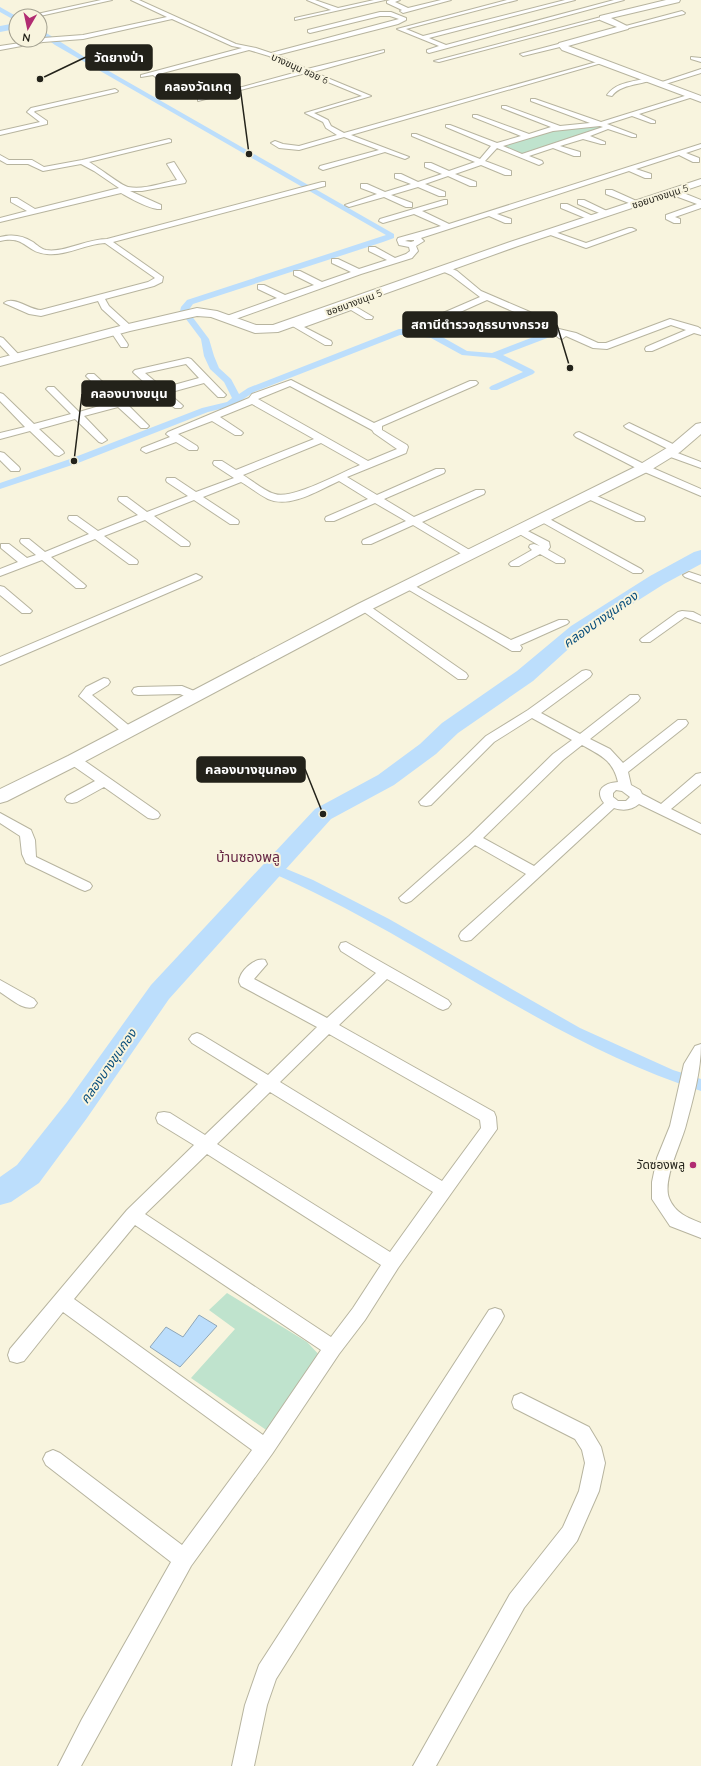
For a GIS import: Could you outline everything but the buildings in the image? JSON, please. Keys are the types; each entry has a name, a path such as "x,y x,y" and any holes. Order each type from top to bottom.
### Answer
{"street":[{"path":"48,12 109,0"},
{"name":"บางขนุน ซอย 6","path":"134,0 171,18 237,46 271,55 307,72 368,96 308,113 326,121 328,127 333,131 405,157"},
{"path":"310,0 338,10"},
{"path":"352,0 364,4"},
{"path":"297,19 382,0"},
{"path":"397,0 388,2 405,10 448,0"},
{"path":"444,46 400,29 514,0"},
{"path":"422,38 572,0"},
{"path":"600,0 610,3"},
{"path":"429,51 621,0"},
{"path":"437,61 676,0"},
{"path":"523,54 682,13"},
{"path":"351,14 362,18"},
{"path":"271,55 396,23 404,19 386,14 362,18 310,31"},
{"path":"0,48 56,38 83,37 171,18"},
{"path":"603,18 625,27"},
{"path":"562,44 565,48 701,99"},
{"path":"515,45 534,51"},
{"path":"143,76 249,48"},
{"path":"200,100 382,51"},
{"path":"693,58 701,60"},
{"path":"278,153 602,62"},
{"path":"659,84 701,71"},
{"path":"154,73 167,84"},
{"path":"624,94 612,92 647,80"},
{"path":"0,133 45,123 30,112 33,109 115,90"},
{"path":"358,210 347,203 419,184 481,162 495,146 560,128 601,124 691,96"},
{"path":"533,100 634,136"},
{"path":"504,107 560,128"},
{"path":"632,114 653,122"},
{"path":"475,116 528,136"},
{"path":"388,122 398,126"},
{"path":"448,126 539,163"},
{"path":"522,156 610,128"},
{"path":"414,135 508,173"},
{"path":"582,136 603,143"},
{"path":"0,157 7,162 29,162 43,169 64,166 88,159 169,141"},
{"path":"276,143 282,146 299,148"},
{"path":"553,146 577,154"},
{"path":"227,319 412,254 414,251 413,241 447,226 490,214 701,146"},
{"path":"323,168 386,150"},
{"path":"679,154 696,160"},
{"path":"88,159 123,189 158,207"},
{"path":"0,220 123,189 142,189 182,181 172,164"},
{"path":"428,165 472,184"},
{"path":"64,166 76,171"},
{"path":"630,169 648,176"},
{"path":"398,176 442,194"},
{"path":"596,180 637,203"},
{"name":"ซอยบางขนุน 5","path":"0,362 186,314 207,312 262,330 295,325 445,269 553,234 607,213 701,183"},
{"path":"0,238 12,237 23,239 41,252 64,250 98,241 107,241 322,184"},
{"path":"364,186 384,194 447,226"},
{"path":"562,191 607,213"},
{"path":"673,192 701,204"},
{"path":"14,200 34,212"},
{"path":"383,222 412,208 444,202"},
{"path":"527,202 537,206"},
{"path":"678,221 669,217 701,204"},
{"path":"564,206 593,218"},
{"path":"490,214 508,221"},
{"path":"573,251 581,251 586,246 632,230"},
{"path":"565,248 554,242 553,234 586,246"},
{"path":"8,303 16,303 32,313 41,313 151,284 159,280 159,277 107,241"},
{"path":"372,249 393,260"},
{"path":"335,261 358,272"},
{"path":"445,269 454,273 470,287 486,297 529,315 556,331 564,338"},
{"path":"297,273 321,285"},
{"path":"261,286 284,298"},
{"path":"446,315 486,297"},
{"path":"100,298 105,307 128,328"},
{"path":"349,306 369,317"},
{"path":"497,329 529,315"},
{"path":"474,334 529,315"},
{"path":"556,331 573,335 599,347 607,346 670,322 698,330"},
{"path":"295,325 328,343"},
{"path":"649,349 698,330"},
{"path":"115,332 124,346"},
{"path":"0,340 17,358"},
{"path":"178,406 138,372 188,360 221,395"},
{"path":"91,376 144,426"},
{"path":"0,436 206,380"},
{"path":"193,448 171,434 253,400 255,396 291,382 376,428 377,431 403,449 399,453 367,465 294,497 283,499 272,497 218,463"},
{"path":"376,428 377,425 400,414 473,383"},
{"path":"51,389 102,440"},
{"path":"0,396 59,453"},
{"path":"253,400 367,465"},
{"path":"0,412 12,409"},
{"path":"213,417 238,433"},
{"path":"629,426 672,451 701,465"},
{"path":"4,789 74,760 364,607 469,554 523,536 544,519 644,468 672,451 701,427"},
{"path":"579,435 644,468 701,494"},
{"path":"146,450 177,438"},
{"path":"0,573 196,496 321,439"},
{"path":"2,459 15,469"},
{"path":"330,519 440,471"},
{"path":"339,477 469,554"},
{"path":"171,480 234,522"},
{"path":"367,542 480,492"},
{"path":"590,496 640,519"},
{"path":"124,499 185,544"},
{"path":"73,518 133,562"},
{"path":"544,519 637,571"},
{"path":"523,536 542,551 560,561"},
{"path":"25,541 80,586"},
{"path":"5,546 26,563"},
{"path":"516,564 542,551"},
{"path":"689,575 701,580"},
{"path":"0,661 196,577"},
{"path":"408,585 514,647 563,622"},
{"path":"0,589 26,611"},
{"path":"364,607 462,676"},
{"path":"646,640 682,614 701,620"},
{"path":"426,802 490,739 532,713 586,674"},
{"path":"104,682 90,690 85,696 128,731"},
{"path":"138,691 182,690 195,696"},
{"path":"406,898 474,839 558,757 634,698"},
{"path":"532,713 605,752 622,770 625,787"},
{"path":"622,770 682,723"},
{"path":"74,760 153,814"},
{"path":"662,810 701,777"},
{"path":"72,799 104,781"},
{"path":"637,798 636,802 625,806 612,803 607,800 606,795 607,791 618,786 625,787 634,791 637,798 701,830"},
{"path":"466,936 536,874 612,803"},
{"path":"0,817 26,833 29,844 28,856 31,860 85,886"},
{"path":"474,839 536,874"},
{"path":"346,947 386,972 443,1004"},
{"path":"69,1766 184,1560 265,1448 333,1348 359,1314 392,1263 489,1129 488,1117 328,1026 246,982 246,978 260,964"},
{"path":"18,1355 133,1215 328,1026 386,972"},
{"path":"0,985 29,1003"},
{"path":"197,1039 445,1191"},
{"path":"701,1050 692,1065 678,1126 665,1158 660,1182 660,1199 676,1221 701,1232"},
{"path":"164,1118 392,1263"},
{"path":"133,1215 333,1348"},
{"path":"62,1301 265,1448"},
{"path":"243,1766 256,1705 267,1673 495,1316"},
{"path":"424,1766 517,1601 570,1534 589,1491 595,1463 591,1448 582,1433 521,1402"},
{"path":"53,1459 184,1560"}],"green space":[{"path":"601,124 610,127 522,156 495,146 552,129"},
{"path":"227,1293 307,1342 323,1359 272,1434 191,1378 235,1329 209,1310"}],"water":[{"path":"199,1315 217,1326 180,1367 150,1347 166,1327 183,1337"}],"waterway":[{"path":"0,9 8,14"},
{"path":"0,29 8,28"},
{"path":"48,37 84,60 390,234 391,236 380,240 190,302 185,307 184,311 205,339 209,356 215,369 228,381 233,393 238,399"},
{"path":"238,399 251,390 399,332 414,332 434,336 465,353 493,356 547,335"},
{"path":"494,388 530,372 496,355"},
{"path":"0,486 74,461 205,410 230,404 238,399"},
{"name":"คลองบางขุนกอง","path":"0,1193 28,1174 77,1110 160,992 323,814 386,780 428,749 450,728 525,676 578,630 657,580 701,556"},
{"path":"272,868 308,883 384,923 575,1032 667,1074 701,1085"}],"place":[{"name":"วัดยางป่า","path":"40,79"},
{"name":"คลองวัดเกตุ","path":"249,154"},
{"name":"สถานีตำรวจภูธรบางกรวย","path":"570,368"},
{"name":"คลองบางขนุน","path":"74,461"},
{"name":"คลองบางขุนกอง","path":"323,814"},
{"name":"วัดซองพลู","path":"693,1165"}],"district":[{"name":"บ้านซองพลู","path":"248,857"}]}
